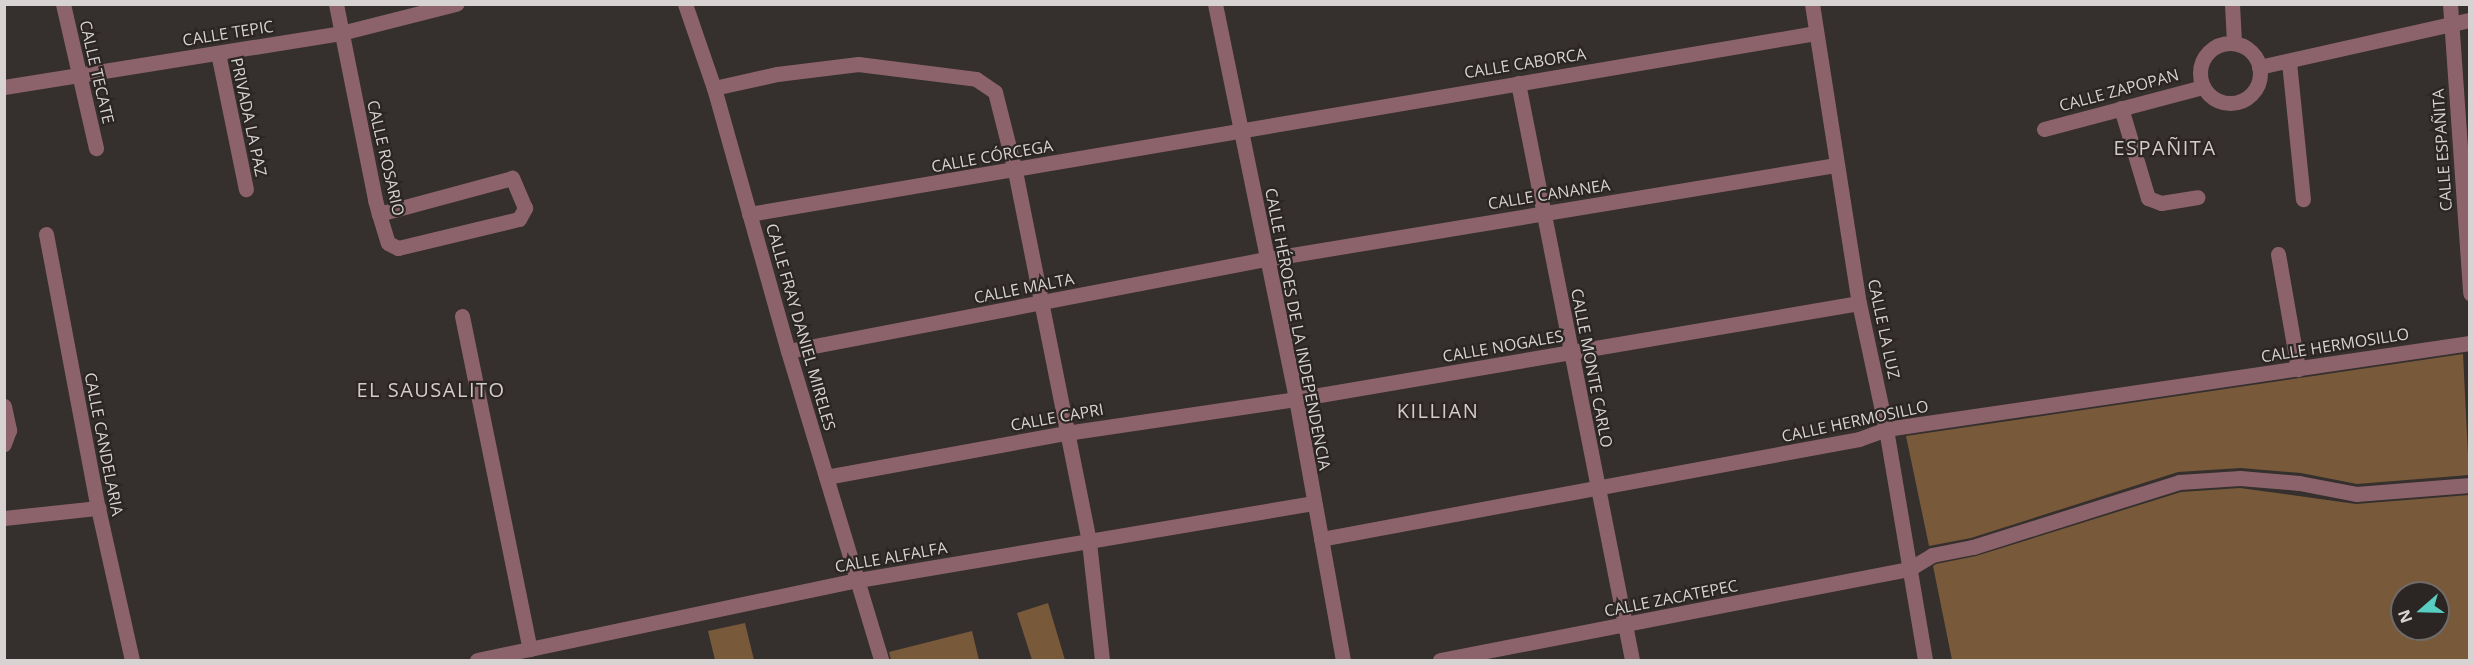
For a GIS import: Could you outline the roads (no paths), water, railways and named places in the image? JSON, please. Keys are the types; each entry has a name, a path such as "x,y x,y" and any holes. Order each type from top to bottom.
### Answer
{"street":[{"name":"CALLE TECATE","path":"63,4 77,75 96,148"},
{"name":"CALLE ROSARIO","path":"336,4 379,214 388,243 398,248 519,219 525,208 517,182 512,178 500,178 379,214"},
{"name":"CALLE TEPIC","path":"4,87 341,33 456,4"},
{"name":"CALLE LA LUZ","path":"1812,4 1859,303 1886,429 1925,660"},
{"path":"2232,4 2234,43"},
{"name":"CALLE ESPAÑITA","path":"2450,4 2469,293"},
{"name":"CALLE HÉROES DE LA INDEPENDENCIA","path":"1215,7 1296,399 1343,660"},
{"name":"CALLE FRAY DANIEL MIRELES","path":"686,8 714,88 788,351 881,660"},
{"path":"2259,67 2469,20"},
{"name":"CALLE CABORCA","path":"1240,128 1816,33"},
{"path":"2223,43 2234,43 2250,51 2259,67 2257,86 2235,103 2216,100 2203,87 2200,65 2205,55 2223,43"},
{"name":"PRIVADA LA PAZ","path":"218,53 246,189"},
{"path":"2289,62 2303,199"},
{"path":"714,88 832,66 883,65 976,79 995,93 1000,105 1015,171 1089,542 1102,660"},
{"name":"CALLE MONTE CARLO","path":"1518,82 1542,213 1632,660"},
{"name":"CALLE ZAPOPAN","path":"2044,129 2203,87"},
{"path":"2121,108 2148,198 2161,203 2198,197"},
{"name":"CALLE CÓRCEGA","path":"749,214 1015,171 1240,128"},
{"name":"CALLE CANANEA","path":"1267,259 1836,165"},
{"name":"CALLE CANDELARIA","path":"46,234 98,508 132,660"},
{"path":"2278,254 2298,369"},
{"name":"CALLE MALTA","path":"788,351 1267,259"},
{"name":"CALLE NOGALES","path":"1296,399 1859,303"},
{"path":"462,316 530,649"},
{"name":"CALLE HERMOSILLO","path":"1321,539 1597,490 1859,439 1886,429 2469,343"},
{"name":"CALLE CAPRI","path":"826,477 1066,433 1296,399"},
{"path":"4,406 9,430 4,444"},
{"name":"CALLE ZACATEPEC","path":"1440,660 1625,626 1909,569 1932,555 1973,548 2179,482 2240,478 2299,483 2356,494 2469,485"},
{"name":"CALLE ALFALFA","path":"477,660 858,580 1313,503"},
{"path":"4,518 98,508"}],"district":[{"name":"ESPAÑITA","path":"2165,147"},
{"name":"EL SAUSALITO","path":"431,389"},
{"name":"KILLIAN","path":"1438,410"}]}
